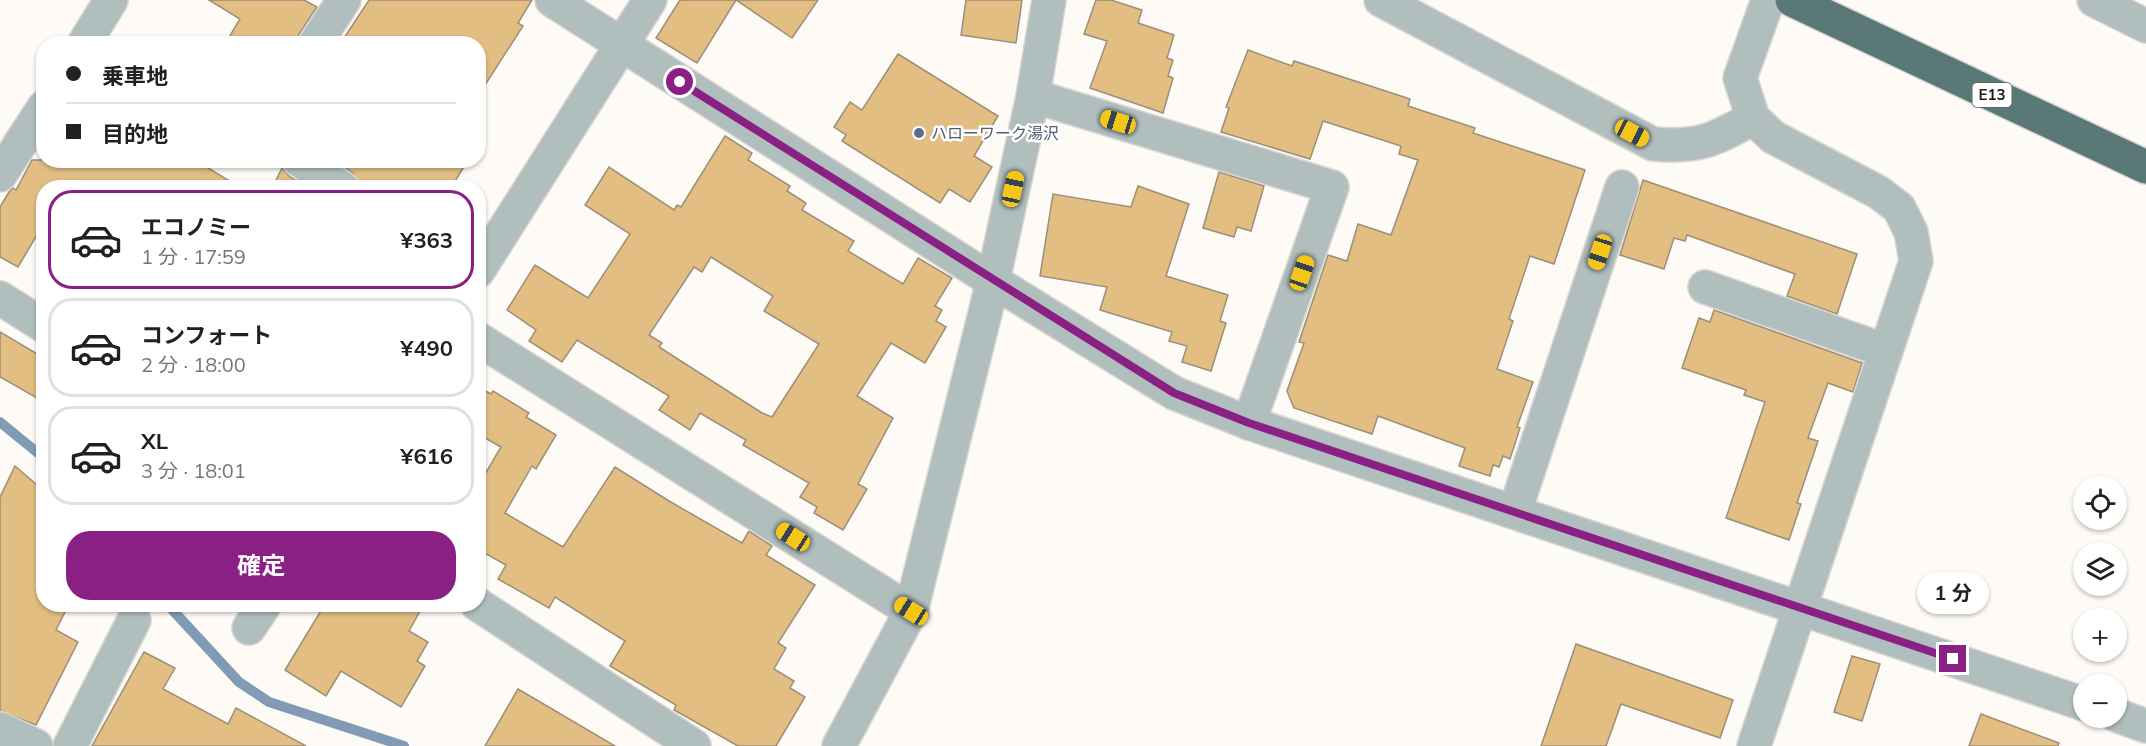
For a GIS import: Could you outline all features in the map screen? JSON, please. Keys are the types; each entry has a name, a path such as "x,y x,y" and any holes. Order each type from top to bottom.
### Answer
{"highway":[{"name":"E13","path":"1792,0 2146,167"}],"street":[{"path":"94,36 111,0"},
{"path":"320,36 344,0"},
{"path":"552,0 993,281 1174,393 1249,423 2073,700"},
{"path":"486,258 650,0"},
{"path":"839,746 911,611 993,281 1033,96 1049,0"},
{"path":"1382,0 1653,144 1683,147 1716,138 1753,118"},
{"path":"1754,746 1916,261 1911,232 1899,208 1878,192 1773,137 1753,118 1740,78 1767,0"},
{"path":"2094,0 2146,26"},
{"path":"1033,96 1332,187 1249,423"},
{"path":"0,174 36,118"},
{"path":"311,168 330,180"},
{"path":"1515,511 1622,187"},
{"path":"1705,287 1886,351"},
{"path":"0,298 36,321"},
{"path":"486,344 911,611"},
{"path":"486,610 694,746"},
{"path":"70,746 134,620"},
{"path":"2127,719 2146,726"},
{"path":"0,729 36,746"}],"building":[{"path":"209,0 304,0 317,7 298,36 230,36 240,19"},
{"path":"369,0 532,0 518,23 523,26 486,84 486,36 345,36"},
{"path":"680,0 736,0 697,63 656,38"},
{"path":"736,0 818,0 792,38"},
{"path":"966,0 1022,0 1016,43 961,35"},
{"path":"1096,0 1111,0 1142,10 1138,23 1174,35 1167,58 1173,60 1168,76 1173,78 1163,113 1090,88 1107,41 1084,34"},
{"path":"1248,50 1292,66 1294,61 1410,99 1408,106 1475,128 1473,133 1585,170 1554,264 1530,256 1509,319 1513,321 1497,369 1533,382 1517,427 1520,428 1510,459 1503,456 1499,467 1493,465 1490,476 1459,466 1465,448 1378,416 1372,434 1294,408 1287,391 1304,343 1299,342 1328,255 1347,261 1358,224 1391,235 1418,160 1399,154 1401,146 1323,121 1310,159 1221,132 1229,108 1226,107"},
{"path":"898,54 998,116 974,156 992,167 970,202 949,189 940,203 842,141 846,135 834,127 850,102 862,110"},
{"path":"725,136 752,153 748,160 790,186 787,191 806,203 802,210 854,241 848,251 903,284 918,258 952,278 935,306 942,310 936,321 946,327 925,363 891,343 857,396 893,418 858,484 867,489 843,530 814,513 817,507 800,497 809,483 743,445 746,440 700,413 690,430 659,410 669,396 577,340 562,362 529,341 536,330 507,310 535,265 588,298 630,234 585,205 609,167 674,210 677,205 681,207","holes":["711,257 773,296 764,311 819,344 772,417 762,413 659,347 662,343 649,335 694,267 702,272"]},
{"path":"32,160 36,160 36,168 208,168 228,180 36,180 36,237 18,267 0,257 0,207 9,192 13,188 16,190"},
{"path":"282,168 295,180 276,180"},
{"path":"346,168 463,168 456,180 356,180 353,173"},
{"path":"1219,172 1264,186 1251,231 1237,227 1234,237 1203,228"},
{"path":"1643,180 1857,254 1837,314 1787,296 1795,274 1687,235 1685,241 1674,238 1664,269 1620,255"},
{"path":"1138,186 1189,204 1166,276 1228,295 1220,321 1226,323 1211,371 1182,362 1187,346 1169,341 1172,332 1100,310 1107,287 1040,276 1053,194 1131,207"},
{"path":"1714,310 1862,363 1853,392 1828,383 1808,438 1818,441 1797,503 1801,504 1789,540 1726,518 1765,402 1744,395 1746,390 1682,368 1699,318 1710,322"},
{"path":"0,332 36,353 36,397 0,377"},
{"path":"486,391 491,394 493,391 529,413 526,417 556,435 536,469 532,466 505,513 563,547 615,467 742,543 749,531 772,546 766,555 815,585 778,643 786,648 774,669 794,681 790,688 805,697 776,746 738,746 674,710 676,705 610,666 625,641 555,597 549,608 498,579 506,565 486,554 486,472 501,447 486,439"},
{"path":"15,466 36,484 36,612 65,612 56,630 78,642 36,725 0,711 0,497"},
{"path":"320,612 420,612 409,631 428,642 417,661 425,666 401,707 341,671 326,696 285,670"},
{"path":"1576,644 1733,700 1720,738 1621,704 1606,746 1541,746"},
{"path":"144,652 175,668 163,689 228,724 236,708 306,746 92,746"},
{"path":"1852,656 1880,664 1862,721 1834,712"},
{"path":"518,689 615,746 485,746"},
{"path":"1981,714 2059,743 2058,746 1969,746"}],"waterway":[{"path":"0,422 36,451"},
{"path":"174,612 239,682 269,702 404,746"}],"place":[{"name":"ハローワーク湯沢","path":"919,133"}],"route":[{"path":"680,82 1174,393 1249,423 1953,659"}]}
